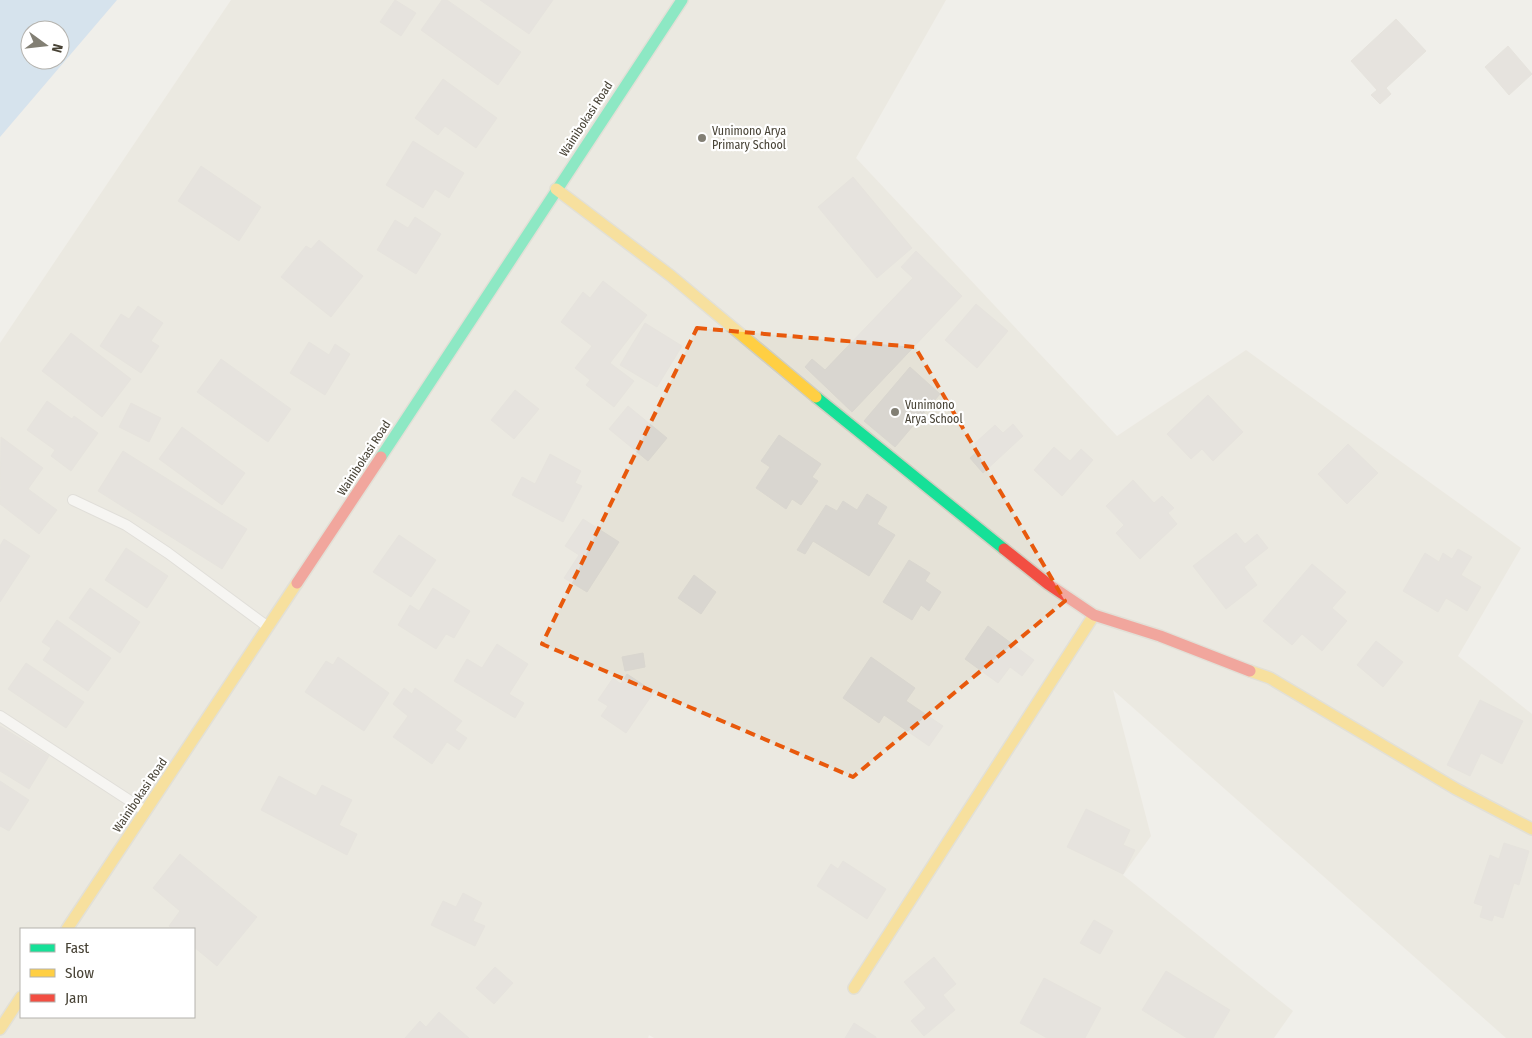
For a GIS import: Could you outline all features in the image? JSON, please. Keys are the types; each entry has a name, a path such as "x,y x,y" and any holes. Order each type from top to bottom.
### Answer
{"street":[{"name":"Wainibokasi Road","path":"68,928 682,0"},
{"path":"556,189 670,276 871,442 1048,584 1094,616 1160,636 1270,678 1456,789 1532,829"},
{"path":"854,988 1094,616"},
{"path":"0,1029 20,999"}],"lane":[{"path":"73,500 126,525 168,553 268,628"},
{"path":"0,716 146,812"}],"highlighted area":[{"path":"697,328 915,347 1065,601 853,777 542,644"}],"shaded area":[{"path":"231,0 946,0 856,158 1117,436 1246,350 1521,548 1458,656 1532,714 1532,1038 1506,1038 1113,690 1151,836 1123,875 1293,1011 1274,1038 654,1038 649,1035 648,1038 0,1038 0,343"}],"water":[{"path":"0,0 117,0 70,55 70,20 20,20 20,70 57,70 0,137"}],"building":[{"path":"395,0 416,13 401,36 380,22"},
{"path":"442,0 447,0 521,52 498,85 421,30"},
{"path":"480,0 553,0 529,34"},
{"path":"1396,19 1426,51 1386,88 1391,94 1380,104 1371,95 1377,90 1351,61"},
{"path":"1508,46 1532,74 1509,95 1485,67"},
{"path":"443,79 497,118 476,148 445,126 438,135 415,118"},
{"path":"413,141 464,173 449,198 435,189 423,208 386,185"},
{"path":"201,166 261,207 239,241 178,201"},
{"path":"853,177 912,248 877,278 818,207"},
{"path":"415,217 441,234 416,274 377,250 395,220 408,228"},
{"path":"319,240 363,276 331,317 281,277 306,246 311,249"},
{"path":"916,251 962,296 852,412 805,367 812,359 825,370 913,278 901,267"},
{"path":"603,281 647,315 610,363 634,381 614,407 586,385 590,380 575,368 592,346 561,322 583,292 590,298"},
{"path":"976,304 1008,331 977,368 945,340"},
{"path":"138,306 163,323 151,341 159,346 141,373 100,346 121,314 129,319"},
{"path":"645,323 682,346 657,387 620,365"},
{"path":"71,333 131,379 102,417 42,371"},
{"path":"309,342 329,355 335,344 350,354 325,395 290,373"},
{"path":"221,359 291,409 268,442 197,392"},
{"path":"910,367 940,394 895,447 864,421"},
{"path":"515,390 539,409 514,439 491,420"},
{"path":"1208,395 1243,432 1213,461 1202,449 1191,459 1167,434"},
{"path":"47,401 72,419 74,416 98,433 71,471 51,456 55,450 27,430"},
{"path":"131,403 161,418 149,442 119,427"},
{"path":"628,406 667,438 648,461 609,429"},
{"path":"1013,424 1023,436 983,473 970,458 979,450 974,444 995,425 1003,433"},
{"path":"182,427 245,473 222,505 159,459"},
{"path":"779,435 821,464 812,477 818,481 801,505 792,499 786,509 756,488 770,467 761,461"},
{"path":"1,437 43,468 28,489 57,510 39,534 0,504"},
{"path":"1348,444 1378,473 1347,504 1318,474"},
{"path":"1054,447 1070,461 1081,449 1093,460 1062,496 1034,470"},
{"path":"123,451 247,529 222,569 98,491"},
{"path":"550,454 581,471 575,483 582,486 563,522 512,495 522,477 535,484"},
{"path":"1133,480 1154,503 1162,496 1174,508 1168,513 1177,524 1140,559 1116,533 1124,525 1106,506"},
{"path":"867,494 887,507 877,524 895,535 869,576 813,541 805,554 797,550 826,505 837,511 843,501 857,510"},
{"path":"583,519 619,542 587,592 564,578 579,555 565,546"},
{"path":"1236,533 1245,544 1257,534 1268,548 1244,567 1257,585 1226,609 1193,566"},
{"path":"399,535 436,560 411,597 373,572"},
{"path":"4,539 30,556 0,602 0,546"},
{"path":"126,548 168,576 147,608 105,580"},
{"path":"1458,549 1472,557 1461,575 1481,587 1467,611 1446,598 1438,612 1403,591 1425,553 1439,562 1443,553 1452,559"},
{"path":"909,560 930,573 925,581 941,592 929,611 921,605 912,620 883,602"},
{"path":"1312,564 1346,592 1332,608 1347,621 1322,651 1302,634 1292,645 1263,621"},
{"path":"694,575 716,592 701,614 678,598"},
{"path":"90,588 140,622 120,653 69,618"},
{"path":"433,588 470,611 454,638 446,634 436,649 398,625 410,605 419,611"},
{"path":"57,620 111,658 88,691 43,660 51,648 42,642"},
{"path":"988,626 1034,660 1022,676 1010,667 998,683 965,659"},
{"path":"1376,641 1403,662 1383,687 1357,665"},
{"path":"497,644 528,664 509,694 524,703 515,718 454,681 467,659 482,668"},
{"path":"643,653 645,667 625,671 622,657"},
{"path":"338,657 389,693 364,731 305,692 326,661 333,665"},
{"path":"871,657 915,688 906,701 943,726 929,746 884,715 879,723 843,698"},
{"path":"26,663 84,702 66,728 8,689"},
{"path":"627,674 654,692 626,733 601,716 608,706 598,700 613,678 621,684"},
{"path":"404,688 412,694 415,688 462,721 455,730 467,738 459,750 447,742 432,764 393,737 408,716 393,704"},
{"path":"1480,700 1523,721 1502,764 1481,753 1470,776 1447,765"},
{"path":"0,726 49,756 29,789 0,771"},
{"path":"279,776 316,796 322,785 352,800 339,825 357,834 347,855 261,810"},
{"path":"0,781 29,800 9,831 0,826"},
{"path":"1086,809 1130,830 1123,845 1135,850 1123,874 1067,847"},
{"path":"1504,843 1529,851 1519,885 1514,883 1503,918 1494,915 1492,921 1480,917 1483,906 1474,903 1490,855 1499,859"},
{"path":"180,854 257,917 217,966 195,948 195,928 172,928 169,926 180,911 153,888"},
{"path":"843,861 886,889 867,919 817,886 831,864 838,869"},
{"path":"463,893 482,903 473,921 485,926 475,946 431,925 443,901 456,907"},
{"path":"1094,920 1113,931 1100,954 1080,943"},
{"path":"934,957 956,984 943,995 955,1010 924,1036 911,1021 926,1008 904,982"},
{"path":"495,967 513,983 494,1004 476,988"},
{"path":"1166,971 1230,1010 1213,1038 1187,1038 1142,1010"},
{"path":"1044,978 1101,1008 1085,1038 1047,1038 1020,1023"},
{"path":"439,1012 469,1038 405,1038 420,1021 426,1027"},
{"path":"854,1023 876,1037 876,1038 845,1038"}],"traffic: fast":[{"path":"381,457 682,0"},
{"path":"816,397 1004,549"}],"traffic: slow":[{"path":"556,189 671,276 816,397"},
{"path":"68,928 297,583"},
{"path":"854,988 1094,615"},
{"path":"1250,671 1270,678 1456,789 1532,829"},
{"path":"0,1029 20,999"}],"traffic: jam":[{"path":"297,583 381,457"},
{"path":"1004,549 1048,584 1094,615 1160,636 1250,671"}],"place":[{"name":"Vunimono Arya Primary School","path":"702,138"},
{"name":"Vunimono Arya School","path":"895,412"}]}
